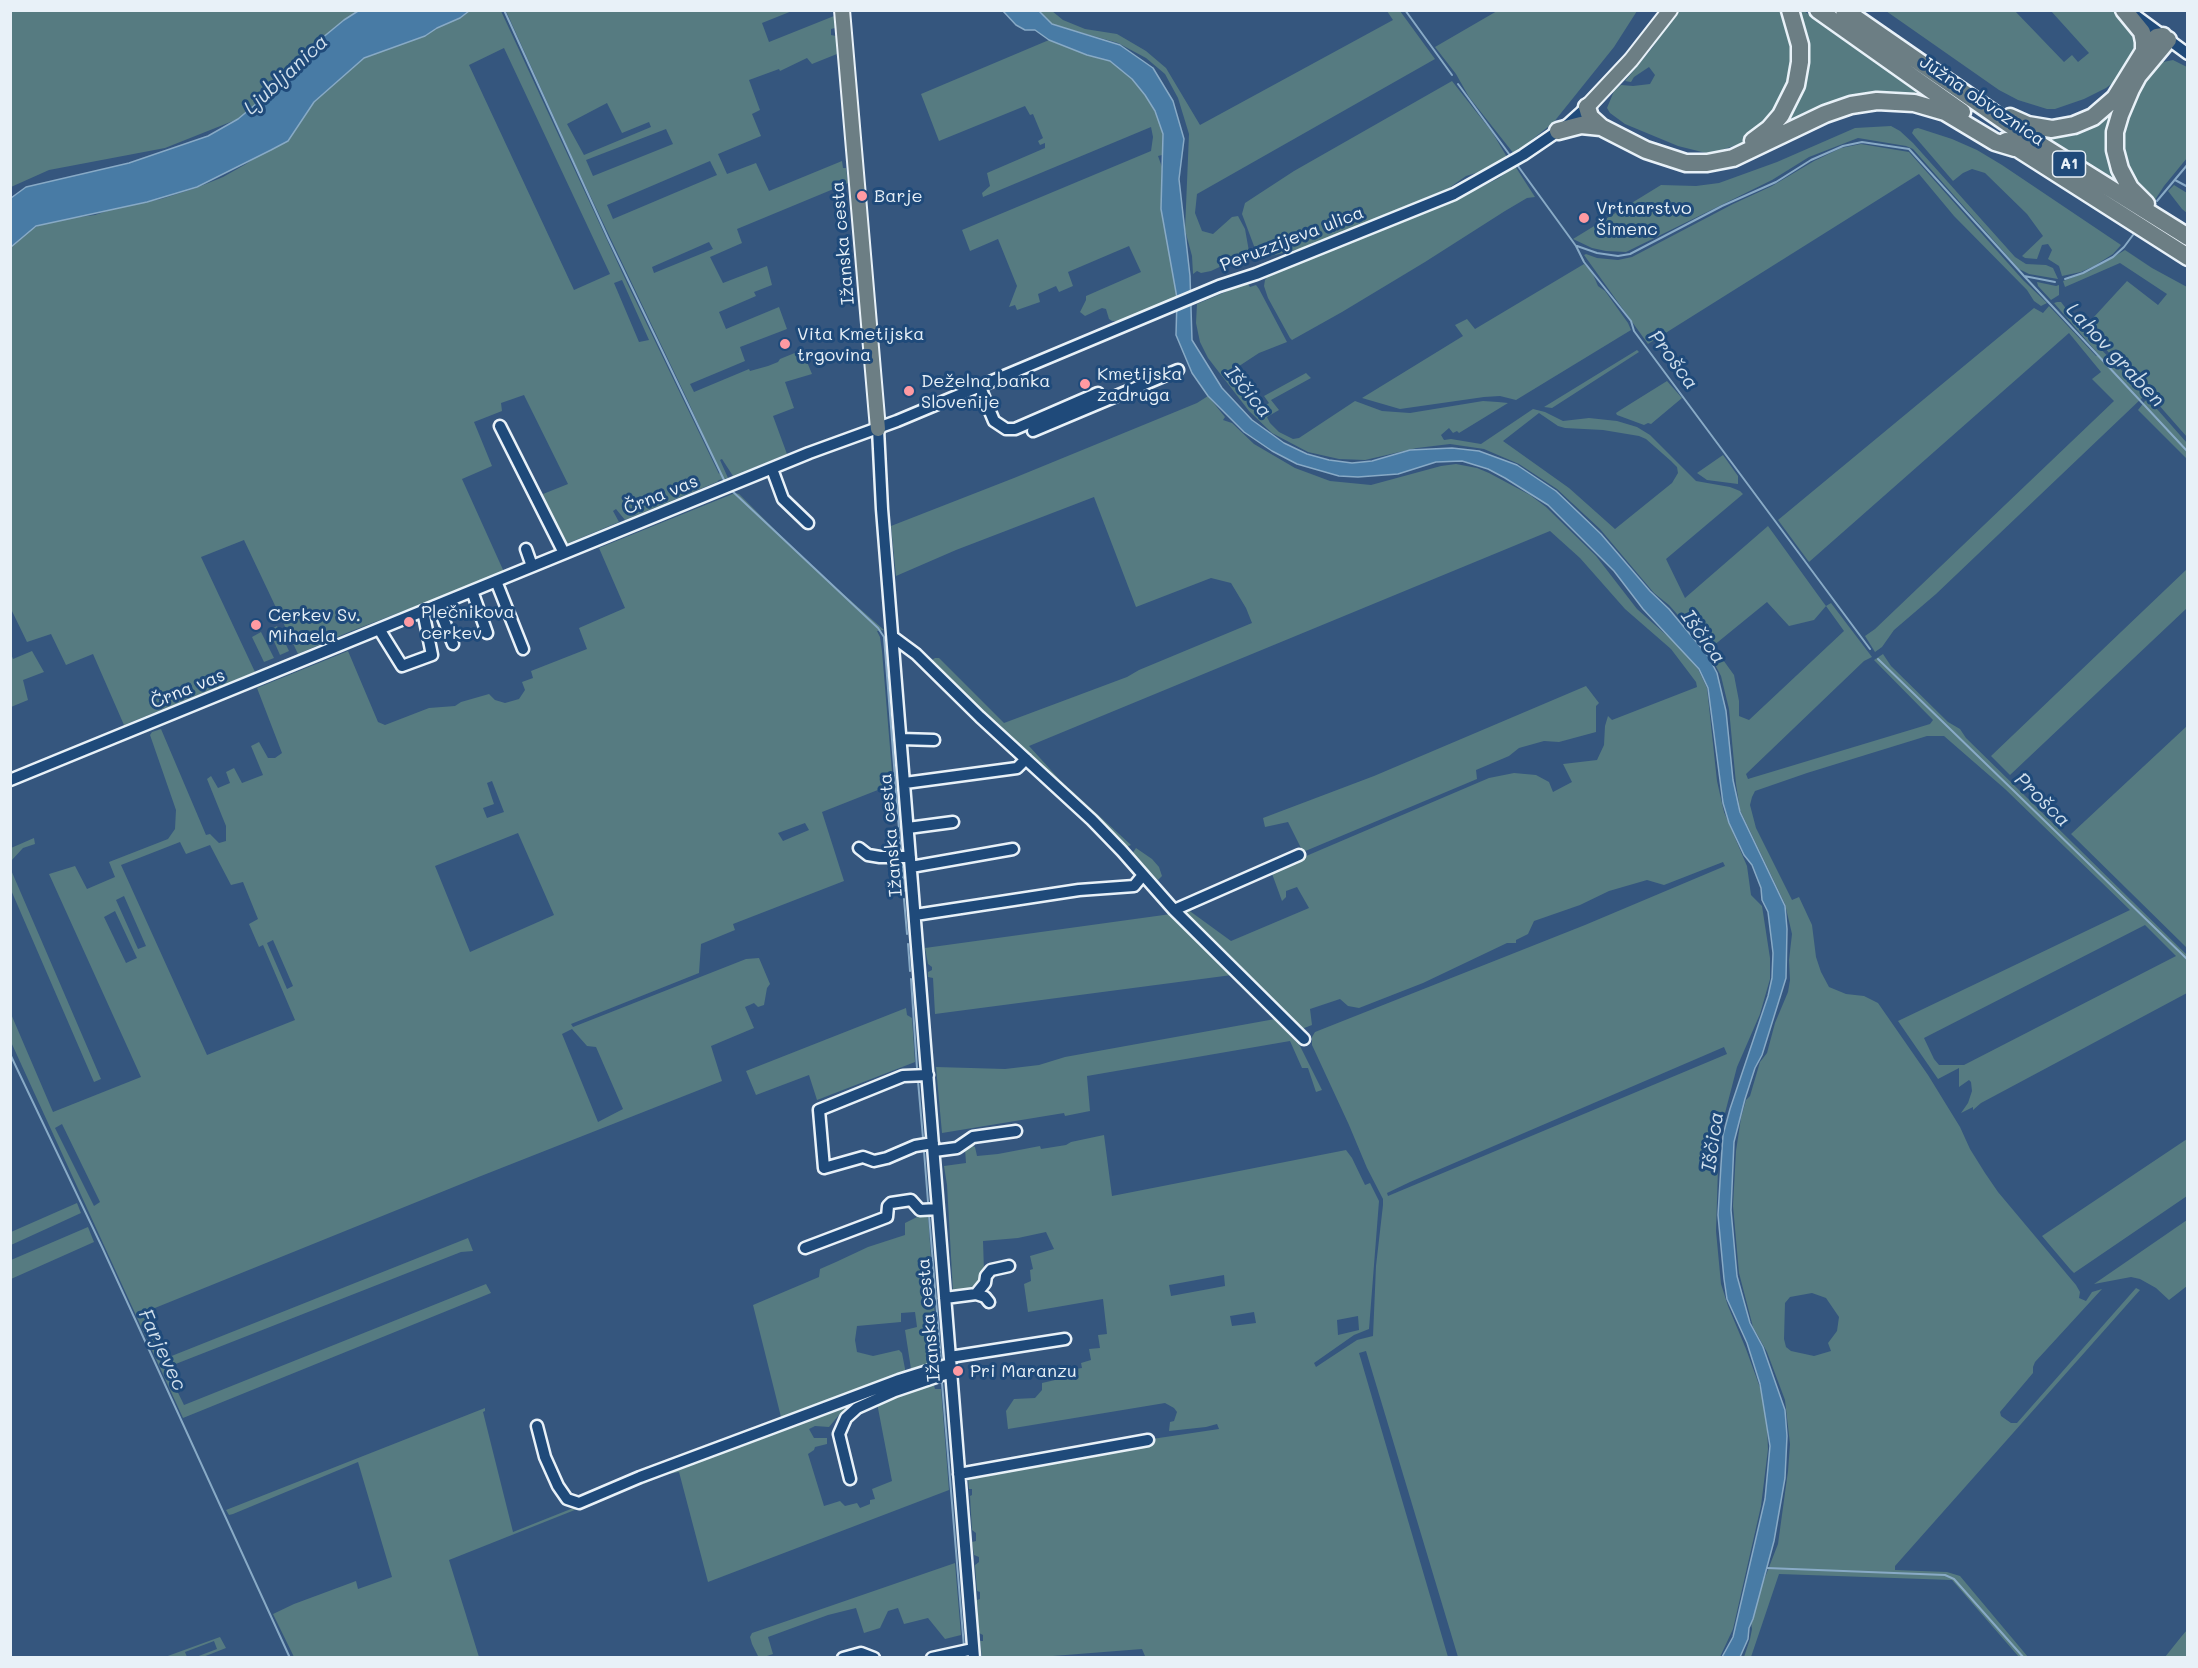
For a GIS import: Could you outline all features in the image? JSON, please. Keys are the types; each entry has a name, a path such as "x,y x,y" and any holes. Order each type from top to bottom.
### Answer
{"highway":[{"path":"1588,106 1639,138 1666,151 1698,157 1739,149 1769,129 1781,116 1794,93 1801,53 1797,30 1790,10"},
{"name":"Južna obvoznica","path":"1818,10 2015,148 2187,256"},
{"name":"Južna obvoznica","path":"1844,10 1953,87 2076,169 2187,237"},
{"path":"2126,10 2142,32 2144,52"},
{"path":"1953,87 1983,99 2020,122 2044,128 2066,127 2093,117 2110,103 2126,84 2153,39 2166,38"},
{"path":"2166,38 2138,76 2124,102 2115,132 2115,150 2120,169 2134,193 2150,207 2187,231"},
{"path":"1588,106 1590,117 1601,127 1661,156 1686,162 1707,163 1740,156 1839,108 1871,102 1901,101 1945,112 1995,142 2015,148"},
{"path":"1558,131 1581,125 1601,127"}],"main road":[{"name":"Ižanska cesta","path":"842,10 878,429"},
{"name":"Peruzzijeva ulica","path":"1588,106 1631,60 1670,10"}],"street":[{"path":"2126,10 2187,54"},
{"name":"Peruzzijeva ulica","path":"878,429 1219,286 1256,274 1454,194 1523,155 1558,131 1588,106"},
{"path":"1033,431 1178,370"},
{"path":"979,386 994,421 1006,429 1015,429 1098,393"},
{"path":"500,426 564,553"},
{"name":"Črna vas","path":"10,780 839,441 878,429"},
{"name":"Ižanska cesta","path":"878,429 973,1653"},
{"path":"772,469 783,499 808,522"},
{"path":"526,549 532,566"},
{"path":"496,581 523,649"},
{"path":"472,591 487,633"},
{"path":"438,605 453,644"},
{"path":"379,629 402,666 432,655 423,611"},
{"path":"893,637 916,654 1092,820 1174,910 1304,1039"},
{"path":"901,739 934,740"},
{"path":"905,783 1017,768 1026,759"},
{"path":"908,828 953,822"},
{"path":"859,848 868,855 911,862 1013,849"},
{"path":"1174,910 1299,855"},
{"path":"915,915 1079,890 1134,886 1143,875"},
{"path":"928,1075 903,1076 819,1110 824,1168 863,1156 874,1161 887,1158 915,1146 957,1148 973,1137 1016,1131"},
{"path":"805,1248 887,1217 888,1206 891,1203 911,1200 920,1210 938,1209"},
{"path":"976,1294 985,1284 986,1276 991,1270 1009,1266"},
{"path":"945,1298 976,1294 985,1297 989,1302"},
{"path":"537,1426 545,1457 558,1486 567,1499 579,1503 640,1477 899,1380 950,1364 1065,1339"},
{"path":"850,1479 839,1434 846,1418 857,1408 950,1364"},
{"path":"959,1474 1148,1440"},
{"path":"843,1658 861,1653 874,1658"},
{"path":"932,1658 973,1653"}],"green space":[{"path":"10,11 359,11 344,20 293,62 269,94 238,119 165,148 49,170 11,187"},
{"path":"469,11 501,11 627,283 719,474 687,399 577,168 506,11 792,11 762,23 769,42 834,16 835,28 831,29 831,35 836,36 837,54 812,64 807,58 780,71 779,69 749,80 760,110 752,114 761,136 718,154 727,174 756,163 769,191 842,161 843,168 846,168 848,183 737,229 742,243 710,257 723,283 767,266 772,285 754,292 756,296 719,312 726,329 779,307 787,329 740,347 745,361 690,384 694,392 749,369 750,371 768,366 802,350 812,374 785,382 794,408 773,416 787,454 733,476 722,459 720,460 728,478 625,520 616,509 613,511 619,522 564,545 543,494 568,484 524,395 501,403 502,411 474,422 492,466 462,479 504,572 298,654 244,540 201,557 255,672 124,725 93,654 66,665 51,634 27,642 11,609 11,243 47,221 95,215 161,199 223,177 294,132 314,102 364,58 425,36","holes":["504,48 610,274 574,290 469,65","607,103 622,133 649,122 651,127 584,155 567,124","666,129 673,144 593,176 586,160","710,161 717,175 613,219 607,205","709,242 713,249 654,273 652,267","622,280 649,340 639,342 614,283"]},
{"path":"1039,11 1052,11 1063,20 1085,29 1117,34 1146,51 1166,68 1200,125 1393,20 1387,11 1400,11 1435,59 1197,194 1195,213 1202,231 1213,234 1232,217 1238,216 1245,229 1250,257 1211,271 1201,273 1197,271 1193,274 1192,256 1185,230 1189,134 1178,98 1165,74 1146,58 1118,43 1051,24"},
{"path":"1497,11 1637,11 1614,47 1553,123 1514,154 1469,97 1456,74 1435,47"},
{"path":"1676,11 1784,11 1795,39 1793,83 1757,135 1743,143 1706,153 1678,146 1625,124 1610,113 1607,108 1614,91 1621,85 1650,84 1655,75 1649,67 1634,77 1631,82 1625,81 1653,47"},
{"path":"1793,11 1804,11 1927,98 1907,99 1768,135 1794,99"},
{"path":"1886,11 2015,11 2064,62 2072,55 2078,62 2089,53 2051,11 2113,11 2133,33 2136,46 2118,79 2106,88 2084,99 2055,109 2047,109 2018,100 1999,90"},
{"path":"1049,40 1087,55 1110,61 1135,81 1159,119 1163,134 1162,155 1158,156 1162,167 1161,209 1177,298 1120,321 1109,319 1106,309 1102,308 1085,316 1080,312 1086,296 1141,272 1129,246 1068,272 1073,286 1059,292 1056,286 1038,294 1040,302 1017,310 1015,305 1009,307 1017,286 998,239 970,251 962,230 1151,151 1153,137 1151,127 983,197 982,193 990,186 987,173 1045,148 1045,143 1040,145 1038,141 1043,138 1033,114 1030,115 1025,106 939,141 921,94"},
{"path":"2173,60 2187,67 2187,158 2153,203 2132,177 2127,166 2124,130 2140,85 2163,62"},
{"path":"1452,81 1492,132 1507,157 1489,169 1466,176 1449,188 1307,247 1267,257 1257,254 1242,214 1245,203 1294,171"},
{"path":"2114,107 2108,157 2111,169 2119,183 2117,185 2045,138 2072,136 2097,124"},
{"path":"1891,126 1913,143 2015,257 2026,264 2046,265 2053,268 2058,279 2029,274 2019,269 1913,149 1858,138 1809,157 1772,180 1626,252 1592,248 1573,239 1661,185 1696,186 1719,183 1777,162 1855,128"},
{"path":"1918,128 1977,150 2121,245 2113,254 2094,266 2081,272 2062,276 2059,266 2048,259 2052,250 2048,244 2042,245 2037,259 2025,258 2022,256 2043,236 2027,214 1985,173 1972,169 1953,181 1912,133"},
{"path":"1861,144 1909,152 2023,280 2047,303 2041,306 2034,301 2027,290 1954,216 1919,174 1648,344 1584,255 1618,260 1632,257 1772,186 1814,161 1841,148"},
{"path":"1515,166 1535,197 1527,198 1505,211 1342,312 1292,340 1290,338 1268,298 1264,286 1268,276 1477,189 1499,178"},
{"path":"2174,185 2187,193 2187,213 2168,191"},
{"path":"2125,250 2187,287 2187,437 2150,395 2142,382 2111,355 2090,331 2093,318 2127,281 2158,305 2167,294 2120,263 2065,287 2063,281 2090,271"},
{"path":"1584,264 1592,272 1598,286 1605,291 1631,330 1516,400 1500,396 1484,397 1400,409 1362,398 1463,336 1455,325 1467,319 1475,329"},
{"path":"2037,282 2059,285 2059,295 2051,300"},
{"path":"1248,284 1250,287 1256,285 1287,342 1259,353 1230,372 1260,409 1269,403 1264,396 1306,373 1311,378 1271,400 1279,410 1267,417 1270,423 1279,432 1293,439 1299,438 1355,401 1382,411 1410,413 1483,401 1508,403 1459,433 1457,431 1453,433 1449,428 1441,435 1444,440 1481,444 1533,409 1563,421 1589,418 1617,421 1637,427 1650,435 1696,481 1740,491 1743,494 1666,559 1685,598 1768,526 1826,606 1831,603 1872,657 1864,661 1746,774 1748,779 1930,724 1933,720 1874,660 1883,654 1891,666 1948,722 1960,729 1966,738 2187,955 2187,993 1981,1103 1973,1110 1973,1107 1961,1113 1972,1091 1971,1082 1969,1080 1959,1087 1959,1068 1938,1079 1898,1021 2130,910 2005,789 1944,736 1927,736 1807,773 1755,791 1752,797 1750,805 1756,828 1792,900 1799,897 1812,925 1816,957 1829,987 1846,994 1864,996 1878,1003 1928,1075 1985,1173 1998,1192 2076,1285 2080,1292 2079,1298 2086,1301 2092,1292 2102,1289 2035,1362 2033,1373 2000,1412 2001,1416 2011,1423 2017,1423 2136,1288 2140,1290 1895,1566 1895,1570 1947,1572 1960,1576 2028,1657 2019,1657 1952,1580 1779,1574 1751,1657 1744,1657 1750,1639 1759,1584 1764,1580 1778,1544 1790,1444 1785,1400 1767,1352 1753,1327 1739,1273 1733,1206 1736,1151 1746,1100 1750,1096 1760,1062 1767,1053 1775,1023 1788,992 1792,934 1785,904 1740,810 1729,709 1721,676 1706,647 1669,605 1654,593 1600,529 1557,489 1519,464 1484,449 1450,444 1417,448 1365,460 1339,459 1308,452 1272,433 1249,411 1208,358 1200,342 1196,323 1197,304","holes":["1539,413 1565,428 1603,430 1646,439 1677,467 1678,473 1672,483 1615,529 1569,488 1503,441","1767,602 1789,626 1814,620 1826,606 1844,631 1749,720 1739,716 1739,701 1734,675 1713,646","2145,925 2176,956 1964,1065 1939,1065 1924,1038","1812,1293 1826,1298 1839,1317 1837,1331 1828,1343 1831,1351 1814,1356 1791,1351 1786,1347 1784,1339 1785,1303 1790,1297"]},
{"path":"2061,302 2083,331 2140,389 2143,397 1936,594 1894,630 1882,647 1875,652 1865,636 2114,401 2092,379 2101,372 2069,333 1809,562 1778,520 2034,308 2043,313 2049,306 2096,356 2099,355 2054,303"},
{"path":"1637,350 1639,352 1552,408 1544,407"},
{"path":"1667,381 1682,398 1651,424 1644,425 1617,415 1616,413"},
{"path":"1208,396 1225,417 1223,420 1232,423 1254,444 1295,468 1330,481 1371,485 1456,464 1489,473 1530,495 1546,507 1596,556 1637,609 1673,641 1698,669 1707,688 1717,781 1724,812 1747,866 1751,895 1762,906 1770,958 1770,979 1760,1014 1737,1067 1719,1136 1716,1231 1721,1284 1762,1393 1768,1449 1761,1506 1733,1629 1720,1657 1458,1657 1366,1351 1359,1353 1448,1657 1144,1658 1142,1649 1053,1656 982,1657 980,1641 983,1641 983,1635 979,1633 977,1600 980,1599 980,1592 977,1591 975,1565 979,1562 979,1557 974,1555 972,1542 976,1541 976,1533 972,1530 970,1496 972,1489 969,1489 968,1477 1152,1444 1152,1439 1219,1429 1217,1424 1169,1431 1170,1422 1174,1421 1177,1412 1165,1403 1008,1429 1006,1411 1014,1399 1035,1398 1042,1390 1042,1383 1068,1377 1068,1370 1082,1368 1081,1363 1091,1360 1089,1349 1100,1348 1098,1335 1107,1334 1103,1299 1028,1312 1024,1284 1031,1281 1030,1270 1033,1269 1030,1256 1054,1249 1046,1232 1018,1238 983,1241 984,1271 978,1289 953,1292 944,1166 966,1163 965,1149 971,1145 975,1147 977,1156 1040,1146 1041,1149 1066,1145 1104,1135 1112,1196 1346,1150 1365,1185 1370,1183 1379,1201 1369,1329 1354,1335 1314,1363 1316,1367 1357,1340 1373,1336 1376,1266 1383,1199 1312,1045 1315,1032 1585,925 1725,866 1723,862 1664,885 1647,880 1609,891 1580,905 1534,921 1528,934 1516,940 1516,943 1507,943 1423,983 1359,1008 1348,1006 1340,999 1310,1009 1312,1025 1299,1030 1182,911 1187,909 1231,941 1309,908 1297,887 1286,891 1286,897 1282,901 1271,871 1489,778 1514,773 1536,775 1549,782 1553,792 1572,782 1563,764 1597,760 1604,745 1608,716 1612,720 1697,687 1696,682 1671,649 1625,609 1580,558 1550,531 1029,746 1060,780 1131,845 1126,847 931,664 932,660 939,658 1004,723 1127,677 1252,623 1231,583 1211,578 1136,607 1094,497 956,550 896,576 891,526 1197,403","holes":["1724,1047 1727,1054 1388,1196 1387,1193","1224,1275 1225,1286 1171,1296 1169,1285","1254,1312 1256,1323 1232,1326 1230,1316","1358,1316 1359,1330 1338,1335 1337,1320"]},
{"path":"2149,400 2187,443 2187,459 2138,410 2145,401"},
{"path":"1723,455 1738,476 1738,484 1707,480 1697,473"},
{"path":"735,493 739,494 809,564 884,630 877,631 882,651 893,784 822,812 844,881 733,924 735,930 701,944 699,973 571,1024 573,1027 746,959 759,958 770,984 764,1005 758,1007 754,1003 745,1007 754,1028 711,1046 722,1081 145,1312 151,1335 164,1359 468,1238 473,1251 461,1252 168,1367 184,1405 486,1284 491,1293 183,1418 11,1042 11,1014 53,1112 141,1077 49,874 75,866 87,889 115,877 109,862 168,839 175,829 176,810 150,735 161,729 206,835 210,834 219,843 226,841 226,826 207,779 211,776 218,788 230,783 226,772 234,768 242,783 263,775 251,746 259,742 268,758 275,758 282,753 257,688 348,651 378,722 385,725 429,708 455,706 489,694 495,700 505,703 519,699 525,690 522,682 533,678 531,671 587,649 579,628 625,608 599,548","holes":["492,781 504,812 487,818 483,808 494,804 487,783","805,823 809,830 783,841 778,833","518,833 554,915 470,952 435,866","180,842 186,854 210,845 231,885 243,882 258,919 249,924 259,947 263,945 295,1020 207,1055 121,865","124,896 146,946 138,949 116,900","115,911 137,958 126,963 104,917","273,940 293,986 287,989 267,943","572,1029 587,1046 596,1047 623,1109 598,1122 562,1034","62,1124 100,1202 94,1206 55,1128"]},
{"path":"2187,569 2187,608 2010,775 1991,756"},
{"path":"277,626 289,651 280,655 269,630"},
{"path":"261,632 274,658 264,662 252,637"},
{"path":"32,651 44,672 23,680 28,700 11,707 11,654 13,659"},
{"path":"1586,686 1599,703 1596,706 1596,732 1559,742 1544,741 1519,748 1509,756 1476,770 1477,779 1303,852 1288,822 1265,827 1263,818 1374,776"},
{"path":"2187,726 2187,948 2071,834"},
{"path":"34,838 35,844 23,848 11,861 11,848"},
{"path":"1136,848 1159,867 1162,876 1158,880 1132,854"},
{"path":"11,870 101,1079 94,1082 11,890"},
{"path":"1171,914 1232,975 935,1014 933,978 928,977 928,972 932,970 932,967 928,964 925,948"},
{"path":"906,1008 907,1015 912,1018 915,1062 817,1100 809,1075 756,1095 746,1071"},
{"path":"1275,1019 1300,1046 1322,1090 1316,1092 1308,1068 1302,1068 1290,1041 1087,1076 1090,1111 1065,1116 1064,1113 942,1133 936,1067 1005,1069 1039,1065 1065,1057"},
{"path":"2187,1139 2187,1196 2074,1273 2042,1236"},
{"path":"77,1203 81,1213 11,1245 11,1232"},
{"path":"925,1213 928,1214 938,1362 913,1372 911,1369 905,1330 917,1327 915,1312 901,1313 901,1322 857,1326 855,1340 857,1352 873,1356 899,1350 902,1353 906,1374 782,1421 753,1305 819,1277 820,1269 868,1247 905,1235 905,1223"},
{"path":"2187,1220 2187,1286 2169,1300 2156,1288 2131,1277 2094,1284"},
{"path":"88,1227 94,1242 11,1279 11,1260"},
{"path":"933,1382 935,1389 941,1389 949,1490 708,1582 679,1472 663,1475 644,1484 631,1484 880,1390 881,1394 849,1406 829,1427 815,1426 809,1429 814,1438 827,1438 827,1444 815,1447 808,1454 824,1506 840,1501 845,1506 857,1503 860,1508 875,1499 872,1489 892,1481 877,1403"},
{"path":"485,1408 483,1412 513,1532 616,1491 615,1494 449,1560 479,1657 294,1657 273,1614 356,1581 358,1589 392,1577 358,1462 233,1514 229,1515 226,1510"},
{"path":"955,1563 961,1635 945,1639 928,1618 904,1624 898,1608 888,1611 880,1628 864,1633 856,1608 828,1615 768,1637 773,1654 758,1656 752,1644 750,1637 752,1633"},
{"path":"2187,1630 2187,1657 2165,1657 2181,1637"},
{"path":"220,1637 226,1648 203,1657 196,1657 217,1649 214,1641 185,1652 187,1657 165,1657"}],"water":[{"name":"Ljubljanica","path":"358,11 469,11 425,36 364,58 314,102 288,141 271,150 197,187 147,202 36,226 11,247 11,198 26,187 129,163 208,136 238,119 268,94 293,62"},
{"name":"Iščica","path":"1003,11 1039,11 1052,24 1120,45 1153,68 1173,101 1184,139 1179,179 1190,276 1192,340 1222,388 1252,420 1284,443 1307,454 1329,460 1352,463 1372,461 1410,450 1452,448 1479,451 1517,465 1556,491 1601,534 1650,591 1669,609 1708,656 1717,673 1726,711 1733,780 1740,812 1785,906 1787,929 1786,978 1762,1055 1755,1068 1745,1099 1734,1142 1731,1210 1737,1276 1750,1323 1763,1347 1785,1410 1787,1436 1785,1478 1774,1541 1749,1628 1748,1639 1740,1657 1722,1657 1733,1637 1765,1499 1770,1446 1760,1384 1747,1343 1727,1299 1718,1215 1723,1135 1768,996 1772,978 1773,953 1768,912 1762,900 1761,888 1752,865 1744,855 1729,823 1723,803 1708,688 1699,669 1643,609 1614,571 1548,505 1505,478 1488,469 1462,461 1436,462 1398,474 1339,476 1297,464 1244,432 1208,396 1192,373 1176,335 1177,298 1161,209 1163,134 1155,111 1132,79 1110,61 1087,55 1049,40 1035,30 1025,30 1016,25"}],"waterway":[{"path":"504,10 608,238 725,482"},
{"name":"Prošca","path":"1405,10 1452,75"},
{"name":"Prošca","path":"1458,84 1512,158"},
{"path":"1577,246 1597,253 1618,256 1630,254 1722,206 1776,182 1811,160 1843,146 1862,142 1909,149 2024,276 2055,282"},
{"name":"Prošca","path":"1515,162 1576,246 1584,262 1631,321 1634,331 1870,649"},
{"path":"2157,201 2188,164"},
{"path":"2175,180 2188,187"},
{"path":"2065,279 2083,273 2113,257 2133,235"},
{"name":"Lahov graben","path":"2024,276 2188,452"},
{"path":"730,489 878,628 884,637 901,855"},
{"name":"Prošca","path":"1878,659 2188,960"},
{"path":"902,861 904,891"},
{"path":"904,899 907,934"},
{"path":"908,944 910,971"},
{"path":"911,979 917,1068"},
{"name":"Farjevec","path":"10,1054 102,1247 290,1658"},
{"path":"918,1081 923,1138"},
{"path":"924,1151 928,1202"},
{"path":"929,1215 941,1360"},
{"path":"942,1383 964,1647"},
{"path":"1767,1568 1945,1575 1954,1579 2024,1658"}],"place":[{"name":"Barje","path":"862,196"},
{"name":"Vrtnarstvo Šimenc","path":"1584,218"},
{"name":"Vita Kmetijska trgovina","path":"785,344"},
{"name":"Kmetijska zadruga","path":"1085,384"},
{"name":"Deželna banka Slovenije","path":"909,391"},
{"name":"Plečnikova cerkev","path":"409,622"},
{"name":"Cerkev Sv. Mihaela","path":"256,625"},
{"name":"Pri Maranzu","path":"958,1371"}]}
